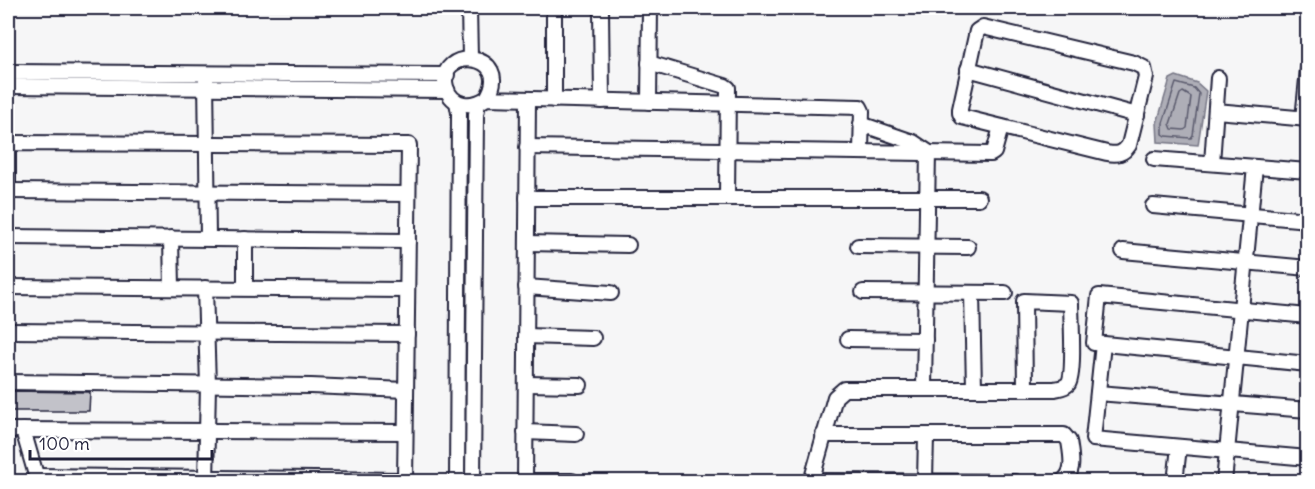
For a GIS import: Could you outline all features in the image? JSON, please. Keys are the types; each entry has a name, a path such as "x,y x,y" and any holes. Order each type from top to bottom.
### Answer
{"street":[{"path":"469,8 470,58"},
{"path":"554,8 554,100"},
{"path":"601,8 602,101"},
{"path":"649,102 650,8"},
{"path":"983,27 1134,63 1144,68 1146,72 1129,146 1126,151 1114,154 961,117 960,109 968,69 977,31 983,27"},
{"path":"473,482 476,125 482,101 492,88 493,78 489,68 481,61 470,58 460,60 452,66 447,75 447,90 457,102 467,105 482,101 528,99 860,107 862,111 861,151"},
{"path":"650,63 725,86 730,92 727,197"},
{"path":"968,69 1137,115"},
{"path":"1216,111 1305,119 1307,71"},
{"path":"8,72 447,90"},
{"path":"8,86 447,75"},
{"path":"1212,163 1218,78"},
{"path":"206,80 208,238"},
{"path":"528,99 525,481 572,481"},
{"path":"457,102 459,125 457,482"},
{"path":"861,124 913,142 928,152"},
{"path":"527,147 991,154 994,152 1000,127"},
{"path":"23,430 37,479 405,481 408,241 408,194 408,145 9,143 8,191 408,194"},
{"path":"924,388 928,152"},
{"path":"1154,159 1308,171"},
{"path":"1224,482 1255,167"},
{"path":"527,198 979,198"},
{"path":"1153,206 1308,220"},
{"path":"8,237 408,241"},
{"path":"171,238 172,288"},
{"path":"245,239 245,288"},
{"path":"527,243 628,245"},
{"path":"858,246 968,247"},
{"path":"1123,251 1308,268"},
{"path":"8,287 407,290"},
{"path":"526,287 611,293"},
{"path":"205,288 208,385 207,480"},
{"path":"863,292 1005,292"},
{"path":"972,293 974,388"},
{"path":"1308,316 1099,296 1094,343 1308,364"},
{"path":"1015,482 811,481 835,397 840,390 847,388 1025,388 1059,388 1069,382 1072,349 1071,303 1024,301 1025,388"},
{"path":"8,332 406,334"},
{"path":"526,336 593,338"},
{"path":"848,339 925,340"},
{"path":"1103,344 1093,439 1308,458"},
{"path":"8,381 311,386 406,390"},
{"path":"526,384 580,385"},
{"path":"1098,393 1308,410"},
{"path":"8,430 405,432"},
{"path":"525,432 576,434"},
{"path":"823,435 1064,435 1070,441 1071,462 1068,477 1061,482"},
{"path":"925,481 926,435"},
{"path":"1175,482 1179,447"}],"water":[{"path":"1176,76 1197,83 1206,91 1198,145 1158,142 1157,123 1170,79"}],"building":[{"path":"8,391 90,392 89,411 8,411"}]}
